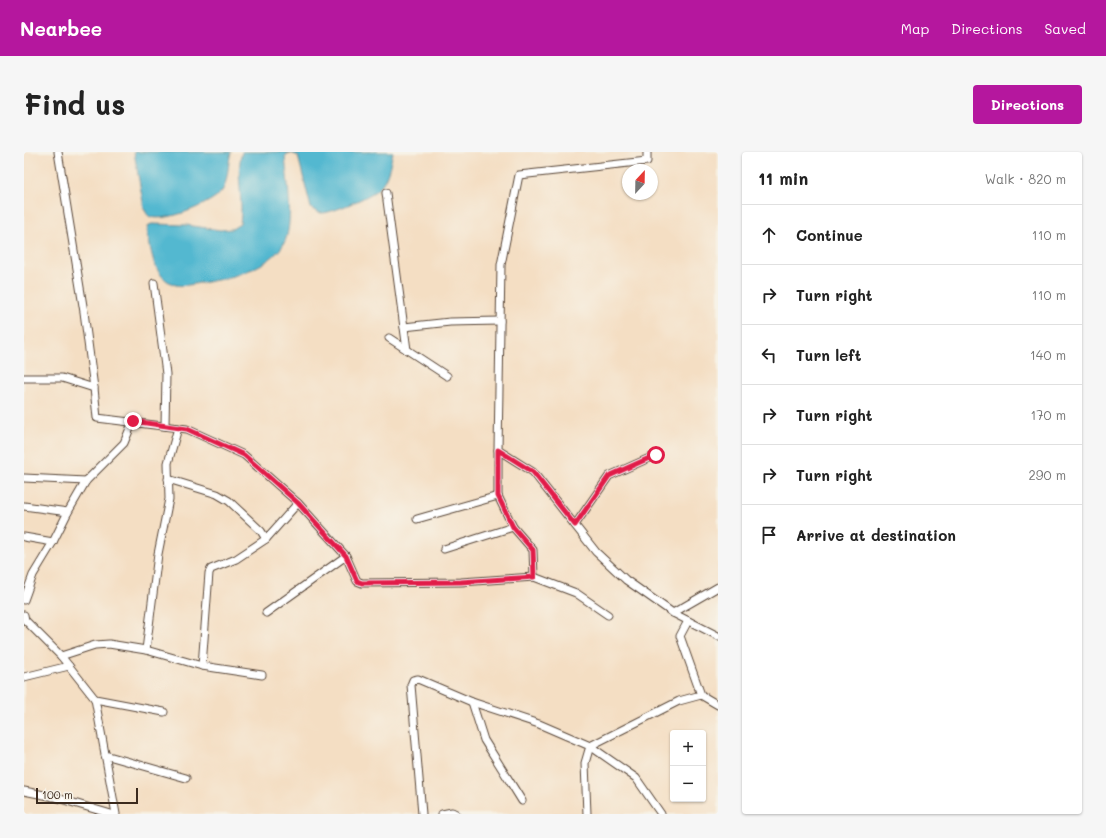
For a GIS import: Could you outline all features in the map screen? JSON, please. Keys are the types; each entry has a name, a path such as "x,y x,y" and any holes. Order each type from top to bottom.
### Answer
{"street":[{"path":"58,152 84,312 97,418 133,421 187,429 244,455 298,503 346,556 354,577 357,581 362,583 461,582 534,577 576,593 608,616"},
{"path":"534,577 533,550 513,527 498,496 502,265 519,175 647,162 647,152"},
{"path":"386,193 407,350"},
{"path":"154,283 166,374 165,426"},
{"path":"404,327 450,322 500,321"},
{"path":"389,338 447,376"},
{"path":"24,378 62,378 94,388"},
{"path":"24,600 33,575 53,542 86,481 124,443 133,421"},
{"path":"146,650 158,554 169,499 168,463 178,428"},
{"path":"498,450 533,472 596,552 626,580 673,613 718,636"},
{"path":"575,525 609,476 656,455"},
{"path":"24,478 86,481"},
{"path":"168,479 217,494 229,502 261,531 266,539"},
{"path":"417,519 498,496"},
{"path":"202,666 211,569 236,559 266,539 298,503"},
{"path":"24,506 68,512"},
{"path":"444,549 513,527"},
{"path":"24,537 53,542"},
{"path":"266,613 346,556"},
{"path":"673,613 718,587"},
{"path":"24,615 25,620 61,656 95,699 116,814"},
{"path":"688,621 680,636 701,695 718,706"},
{"path":"61,656 95,645 109,644 146,650 202,666 262,675"},
{"path":"24,677 69,666"},
{"path":"422,814 411,685 413,680 418,679 472,702 539,724 590,746 636,778 662,814"},
{"path":"587,814 586,763 590,746 679,701 701,695"},
{"path":"95,699 164,712"},
{"path":"472,702 484,740 522,801"},
{"path":"105,755 186,778"},
{"path":"24,791 54,797 111,814"},
{"path":"442,814 452,812 456,814"}],"water":[{"path":"134,152 231,152 226,183 222,191 217,196 189,211 167,217 158,218 148,216 144,208"},
{"path":"242,152 393,152 390,167 378,189 368,196 351,204 322,213 311,208 298,156 291,153 287,154 285,157 289,202 289,226 287,237 283,245 276,253 257,267 233,276 187,285 172,284 163,278 153,259 147,230 149,225 186,225 220,230 232,229 240,224 241,206 239,170"}],"route":[{"path":"133,421 187,429 244,455 298,503 346,556 354,577 357,581 362,583 461,582 534,577 533,550 513,527 498,496 498,450 533,472 575,525 609,476 656,455"}]}
